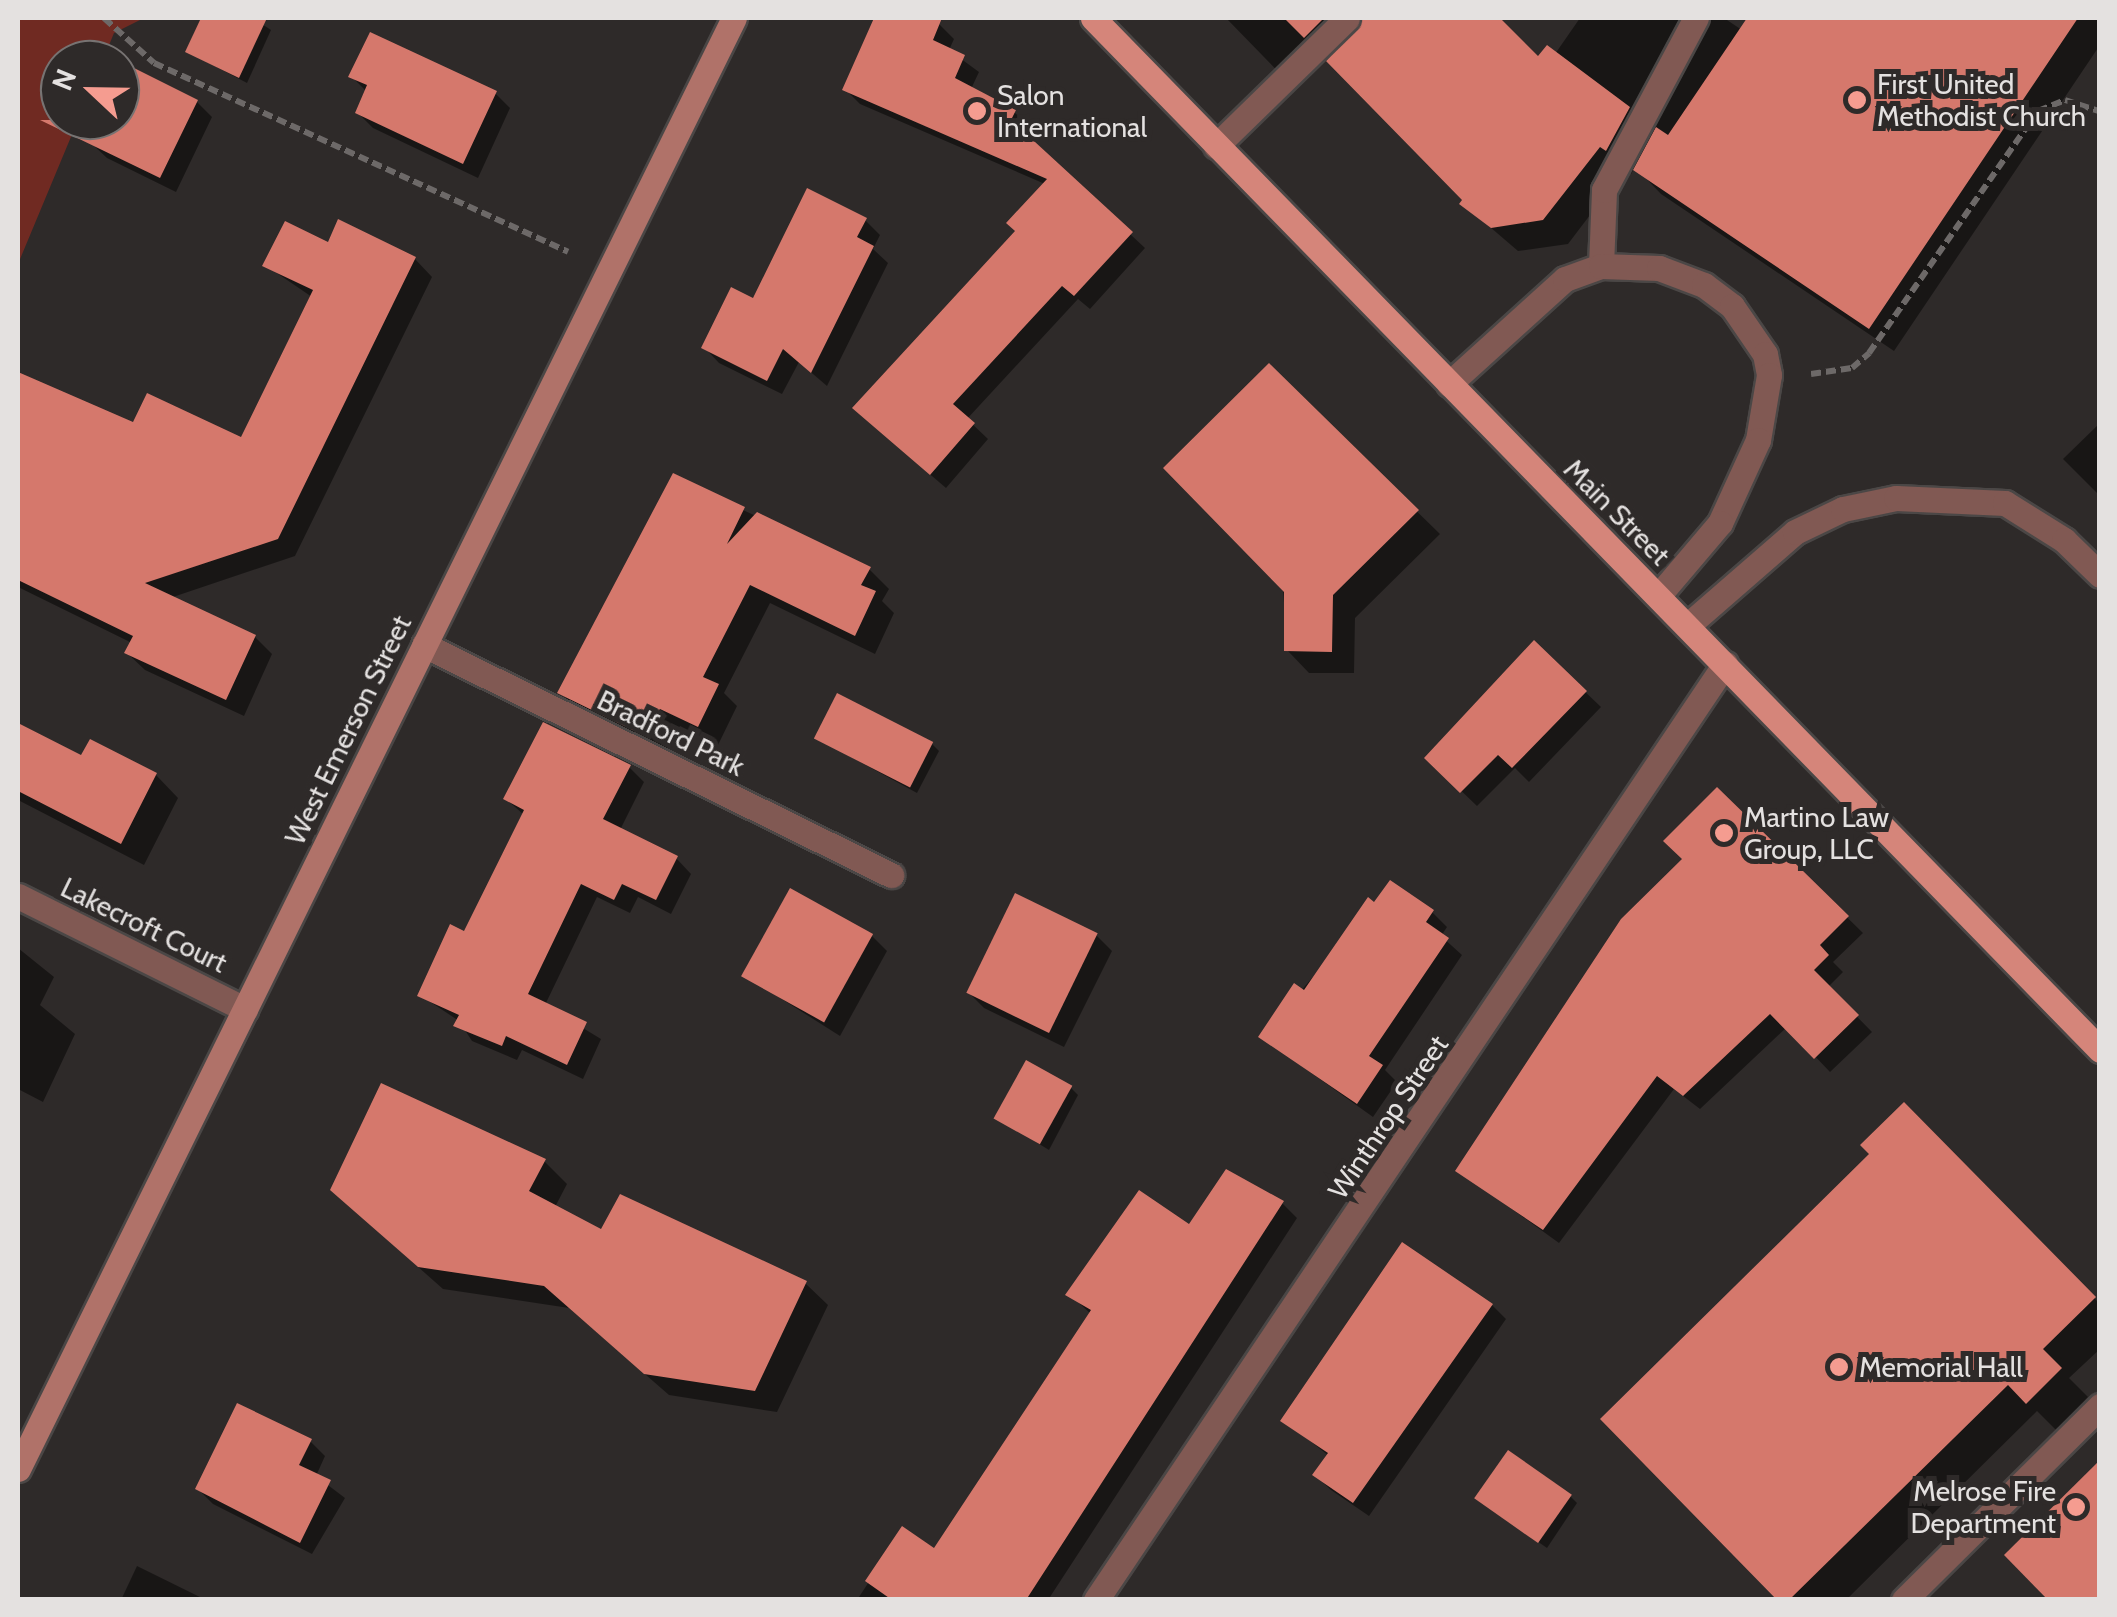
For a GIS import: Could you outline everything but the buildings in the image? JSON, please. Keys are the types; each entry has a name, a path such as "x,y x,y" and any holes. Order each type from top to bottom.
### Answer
{"main road":[{"name":"Main Street","path":"1093,18 2100,1050"}],"street":[{"name":"West Emerson Street","path":"18,1469 734,18"},
{"path":"1216,146 1347,18"},
{"path":"1600,266 1604,190 1696,18"},
{"path":"1448,384 1566,280 1600,266 1659,268 1704,285 1754,333 1769,375 1758,440 1720,523 1658,596"},
{"path":"1687,626 1794,532 1843,509 1896,498 2005,504 2064,540 2100,575"},
{"name":"Bradford Park","path":"424,645 892,875"},
{"name":"Winthrop Street","path":"1096,1600 1725,664"},
{"name":"Lakecroft Court","path":"18,896 244,1009"},
{"path":"1904,1600 2100,1406"}],"path":[{"path":"104,18 114,34 154,62 609,271"},
{"path":"1769,375 1852,368 1869,353 2038,111 2065,100 2098,111"}],"shaded area":[{"path":"18,18 144,18 114,33 111,40 40,40 40,140 70,140 18,264"}],"place":[{"name":"First United Methodist Church","path":"1857,100"},
{"name":"Salon International","path":"977,111"},
{"name":"Martino Law Group, LLC","path":"1724,833"},
{"name":"Memorial Hall","path":"1839,1367"},
{"name":"Melrose Fire Department","path":"2076,1507"}]}
